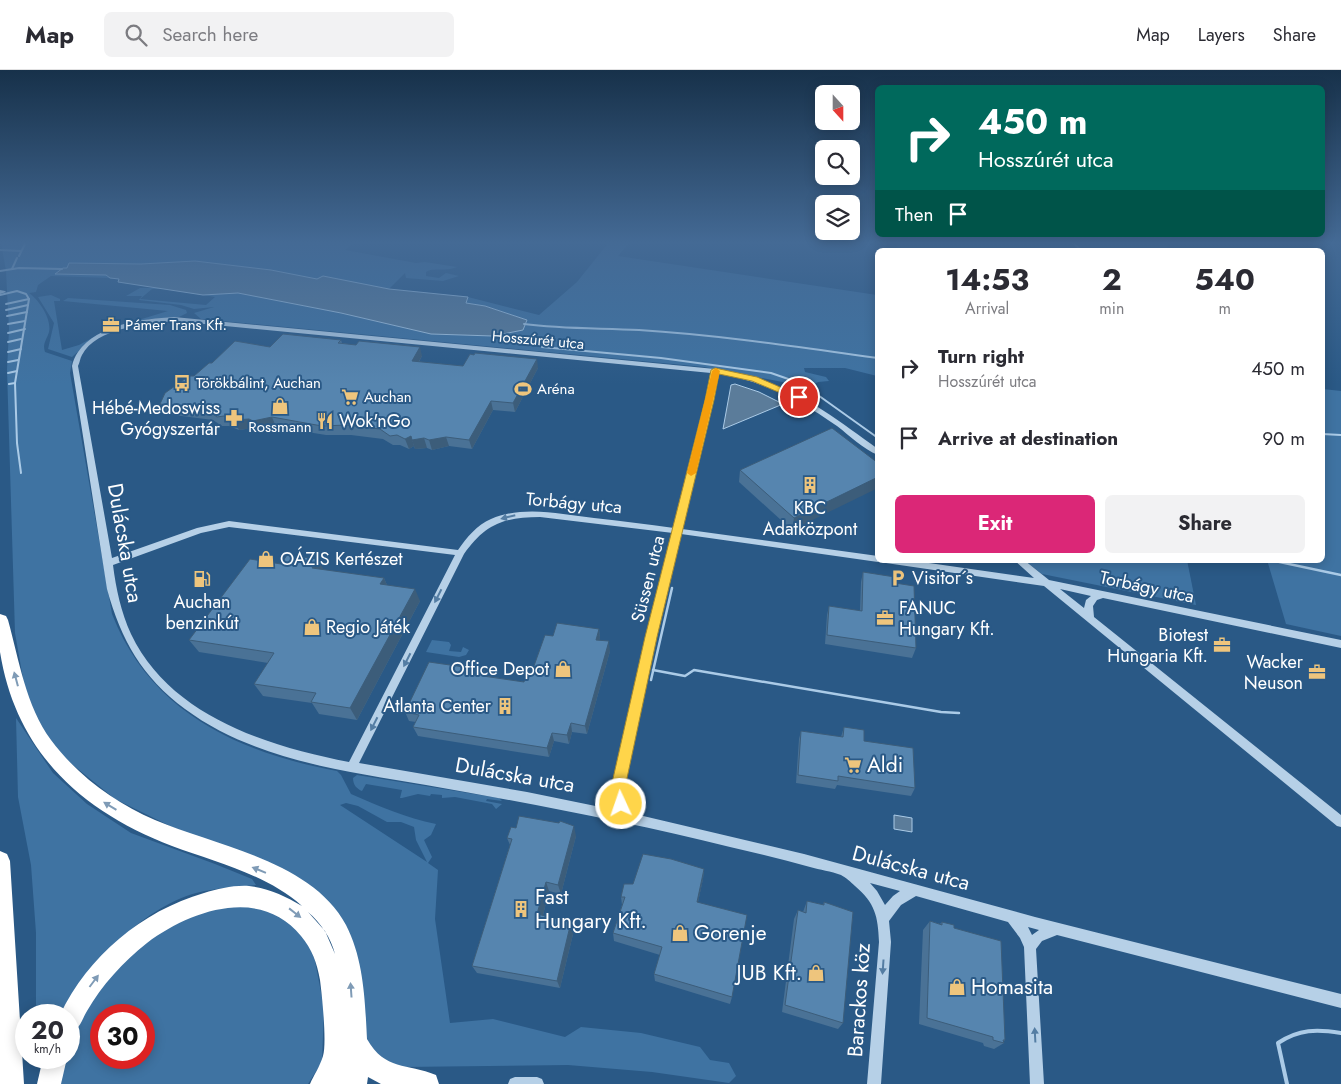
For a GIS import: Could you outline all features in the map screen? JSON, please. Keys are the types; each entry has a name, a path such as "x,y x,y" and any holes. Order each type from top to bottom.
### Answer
{"highway":[{"path":"0,620 22,700 36,732 54,758 88,792 145,826 275,876 301,890 317,904 338,933 347,956 357,1070 356,1084"},
{"path":"0,861 12,1084"},
{"path":"79,1004 100,973 121,952 166,918 213,899 237,896 258,897 286,906 297,914 310,928 318,941 326,961 331,988 337,1084"},
{"path":"354,1039 365,1060 377,1070 392,1076 427,1084"},
{"path":"322,1084 335,1056"},
{"path":"49,1084 52,1069"}],"street":[{"name":"Hosszúrét utca","path":"174,319 715,370 762,381 799,397 875,451"},
{"name":"Dulácska utca","path":"174,319 142,322 108,332 83,349 76,361 75,378 108,563 111,591 117,612 129,642 147,668 175,696 211,720 250,740 291,755 514,795 637,820 844,870 1012,917 1341,1001"},
{"name":"Süssen utca","path":"637,820 621,804 618,793 619,783 651,637 710,400 715,370"},
{"name":"Torbágy utca","path":"352,767 460,553 468,539 491,522 520,514 559,516 678,530 875,559"},
{"path":"108,563 200,530 229,524 460,553"},
{"name":"Torbágy utca","path":"907,563 1046,583 1341,644"},
{"path":"1022,563 1341,822"},
{"path":"1090,618 1089,602 1092,598 1104,594"},
{"name":"Barackos köz","path":"844,870 863,885 877,901 884,918 885,942 874,1084"},
{"path":"884,918 892,904 901,896 917,890"},
{"path":"1012,917 1026,934 1030,946 1037,1084"},
{"path":"1030,946 1038,937 1057,928"},
{"path":"515,1084 537,1084"}],"shaded area":[{"path":"7,289 37,289 36,292 29,293 41,305 49,321 49,332 44,344 45,352 72,361 70,373 112,614 129,648 149,677 174,702 202,722 233,739 266,753 337,771 351,794 403,815 436,824 431,835 424,840 432,857 428,863 438,870 435,919 450,1023 493,1019 565,1037 581,1027 641,1033 700,1047 710,1060 729,1063 736,1076 729,1083 652,1072 568,1065 401,1067 380,1057 368,1044 353,945 249,858 170,826 115,799 68,761 38,727 24,684 15,633 7,370 9,329","holes":["346,803 358,806 387,822 401,822 414,827 416,840 427,862 340,805"]},
{"path":"138,289 152,289 140,299 206,305 215,297 204,295 238,293 341,313 431,334 493,336 523,330 527,320 485,306 465,303 468,297 539,315 569,289 839,289 875,295 875,376 845,368 804,368 805,372 826,377 829,381 815,384 801,383 798,385 704,367 201,319 194,313 214,307 194,309 181,305 139,300 142,296 126,296"},
{"path":"166,289 392,289 468,297 466,303 485,306 527,320 523,330 493,336 431,334 341,313 238,293 203,295"},
{"path":"51,295 60,299 60,301 54,301 62,350 79,345 109,329 168,311 63,301 68,298 170,305 186,310 187,313 179,317 152,319 124,325 91,340 72,357 48,349 54,323 38,297"},
{"path":"735,384 759,392 783,404 723,429 731,385"},
{"path":"1325,389 1341,391 1341,636 1286,624 1268,563 1325,563"},
{"path":"1028,563 1188,563 1196,605 1042,574"},
{"path":"432,640 449,642 451,645 449,651 461,652 463,647 469,650 466,655 459,657 426,652"},
{"path":"16,718 53,773 87,804 131,833 252,879 256,885 196,893 176,901 136,926 118,942 100,959 67,1004 36,1004 36,933 31,865 18,797"},
{"path":"357,775 499,798 502,801 487,799 486,801 502,804 496,809 492,804 455,797 442,798 442,795 431,794 430,796 418,794 400,798 402,790 366,784 362,791 354,783 353,778"},
{"path":"894,815 912,818 912,832 894,829"},
{"path":"236,906 257,906 282,916 304,933 315,961 324,1008 322,1062 308,1084 61,1084 63,1069 80,1069 80,1016 84,1007 131,950 192,914"}],"building":[{"path":"112,317 116,321 106,325 101,321"},
{"name":"Auchan","path":"283,334 341,340 338,343 356,345 359,341 420,347 412,361 463,366 470,354 474,355 475,353 537,359 513,403 491,401 469,440 446,437 412,440 411,436 405,439 397,435 390,436 380,429 347,425 322,426 272,417 253,421 249,419 234,420 224,416 217,417 208,410 160,404 165,393 189,376 194,376 209,363 212,363 235,341 270,347"},
{"name":"KBC Adatközpont","path":"832,428 875,461 875,478 794,518 740,470"},
{"name":"Regio Játék","path":"287,555 318,559 312,568 384,578 380,584 415,589 350,708 311,702 316,693 254,684 274,653 189,640 250,559 281,564"},
{"name":"FANUC Hungary Kft.","path":"863,572 895,577 895,583 914,586 916,648 827,635 829,606 862,611"},
{"name":"Atlanta Center","path":"557,623 599,629 596,640 609,641 585,726 571,723 567,735 552,733 547,748 413,727 419,715 405,712 429,662 485,670 483,676 524,682 526,676 530,677 545,635 553,636"},
{"name":"Aldi","path":"844,727 864,730 864,741 913,748 915,788 838,776 838,781 798,775 801,731 843,737"},
{"name":"Fast Hungary Kft.","path":"519,816 559,823 560,821 574,826 558,885 546,882 537,914 571,922 557,981 472,966 512,839 507,838 511,827 516,828"},
{"name":"Gorenje","path":"643,854 671,859 704,869 697,902 747,915 732,997 654,974 662,947 613,933 625,897 621,897 624,884 633,884"},
{"name":"JUB Kft.","path":"807,901 824,905 824,902 853,912 843,1023 785,1005 798,910 806,913"},
{"name":"Homasita","path":"930,921 942,925 942,922 954,925 954,928 1001,941 1004,1043 993,1040 993,1037 927,1018"}],"waterway":[{"path":"0,295 17,291 26,294 29,299"},
{"path":"6,304 29,299"},
{"path":"28,305 29,299"},
{"path":"6,310 28,305"},
{"path":"27,312 28,305"},
{"path":"7,316 27,312"},
{"path":"24,329 27,312"},
{"path":"8,324 25,321"},
{"path":"524,324 699,335 875,358"},
{"path":"8,333 24,329"},
{"path":"21,349 24,329"},
{"path":"8,342 21,339"},
{"path":"542,347 661,358 771,373 794,381 815,393 875,436"},
{"path":"8,352 21,349"},
{"path":"17,371 21,349"},
{"path":"8,362 18,360"},
{"path":"8,373 17,371"},
{"path":"15,383 17,371"},
{"path":"9,384 15,383"},
{"path":"15,383 17,443 21,473"},
{"path":"1325,434 1341,435"},
{"path":"1284,563 1341,575"},
{"path":"653,670 672,588"},
{"path":"651,680 653,670"},
{"path":"653,670 685,676 694,670 941,712 959,713"},
{"path":"1287,1084 1278,1043 1293,1035 1308,1031 1341,1033"}],"slow traffic":[{"path":"691,473 716,371"}],"place":[{"name":"Pámer Trans Kft.","path":"111,325"},
{"name":"Törökbálint, Auchan","path":"182,383"},
{"name":"Aréna","path":"523,389"},
{"name":"Auchan","path":"350,397"},
{"name":"Rossmann","path":"280,406"},
{"name":"Hébé-Medoswiss Gyógyszertár","path":"234,418"},
{"name":"Wok'nGo","path":"325,421"},
{"name":"KBC Adatközpont","path":"810,485"},
{"name":"OÁZIS Kertészet","path":"266,559"},
{"name":"Visitor´s","path":"898,578"},
{"name":"Auchan benzinkút","path":"202,579"},
{"name":"FANUC Hungary Kft.","path":"885,618"},
{"name":"Regio Játék","path":"312,627"},
{"name":"Biotest Hungaria Kft.","path":"1222,645"},
{"name":"Office Depot","path":"563,669"},
{"name":"Wacker Neuson","path":"1317,672"},
{"name":"Atlanta Center","path":"505,706"},
{"name":"Aldi","path":"853,765"},
{"name":"Fast Hungary Kft.","path":"521,909"},
{"name":"Gorenje","path":"680,933"},
{"name":"JUB Kft.","path":"816,973"},
{"name":"Homasita","path":"957,987"}],"route":[{"path":"621,804 618,793 619,783 651,637 671,563 710,400 715,370 769,383 799,397"}]}
